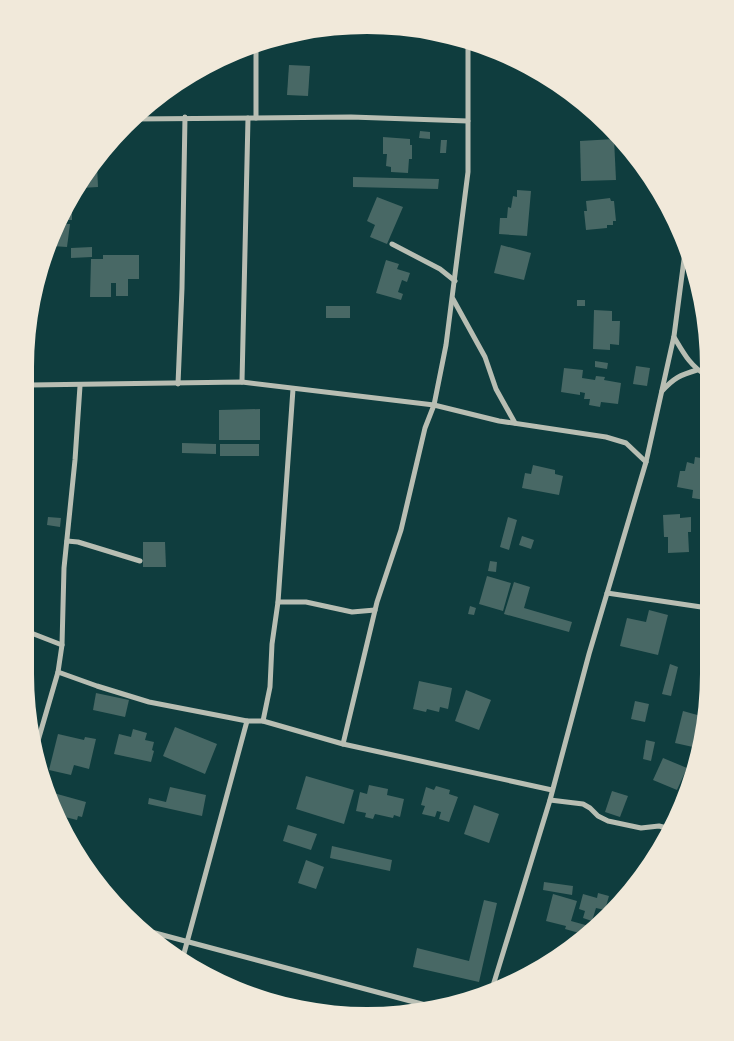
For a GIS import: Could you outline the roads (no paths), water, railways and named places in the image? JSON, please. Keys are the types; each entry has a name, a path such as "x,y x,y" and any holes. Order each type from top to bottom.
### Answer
{"street":[{"path":"342,744 375,610 400,530 425,428 434,405 446,345 468,172 468,49"},
{"path":"256,53 256,118"},
{"path":"145,118 351,118 468,121"},
{"path":"178,384 185,118"},
{"path":"242,382 248,118"},
{"path":"392,244 440,269 455,281"},
{"path":"494,982 550,800 607,593 646,462 674,336 684,262"},
{"path":"452,299 485,357 496,390 516,423"},
{"path":"674,336 687,360 700,372"},
{"path":"662,391 672,380 697,370"},
{"path":"34,385 80,386 242,382 434,405 516,423 606,437 626,443 646,462"},
{"path":"39,735 58,672 62,645 64,568 80,386"},
{"path":"263,721 270,687 272,644 278,602 293,389"},
{"path":"67,541 78,542 140,561"},
{"path":"607,593 700,607"},
{"path":"278,602 306,602 352,612 375,610"},
{"path":"34,633 62,645"},
{"path":"58,672 149,702 247,721 263,721 342,744 552,790"},
{"path":"184,952 247,721"},
{"path":"550,800 583,804 608,821 641,828 663,827"},
{"path":"158,934 420,1003"}]}
